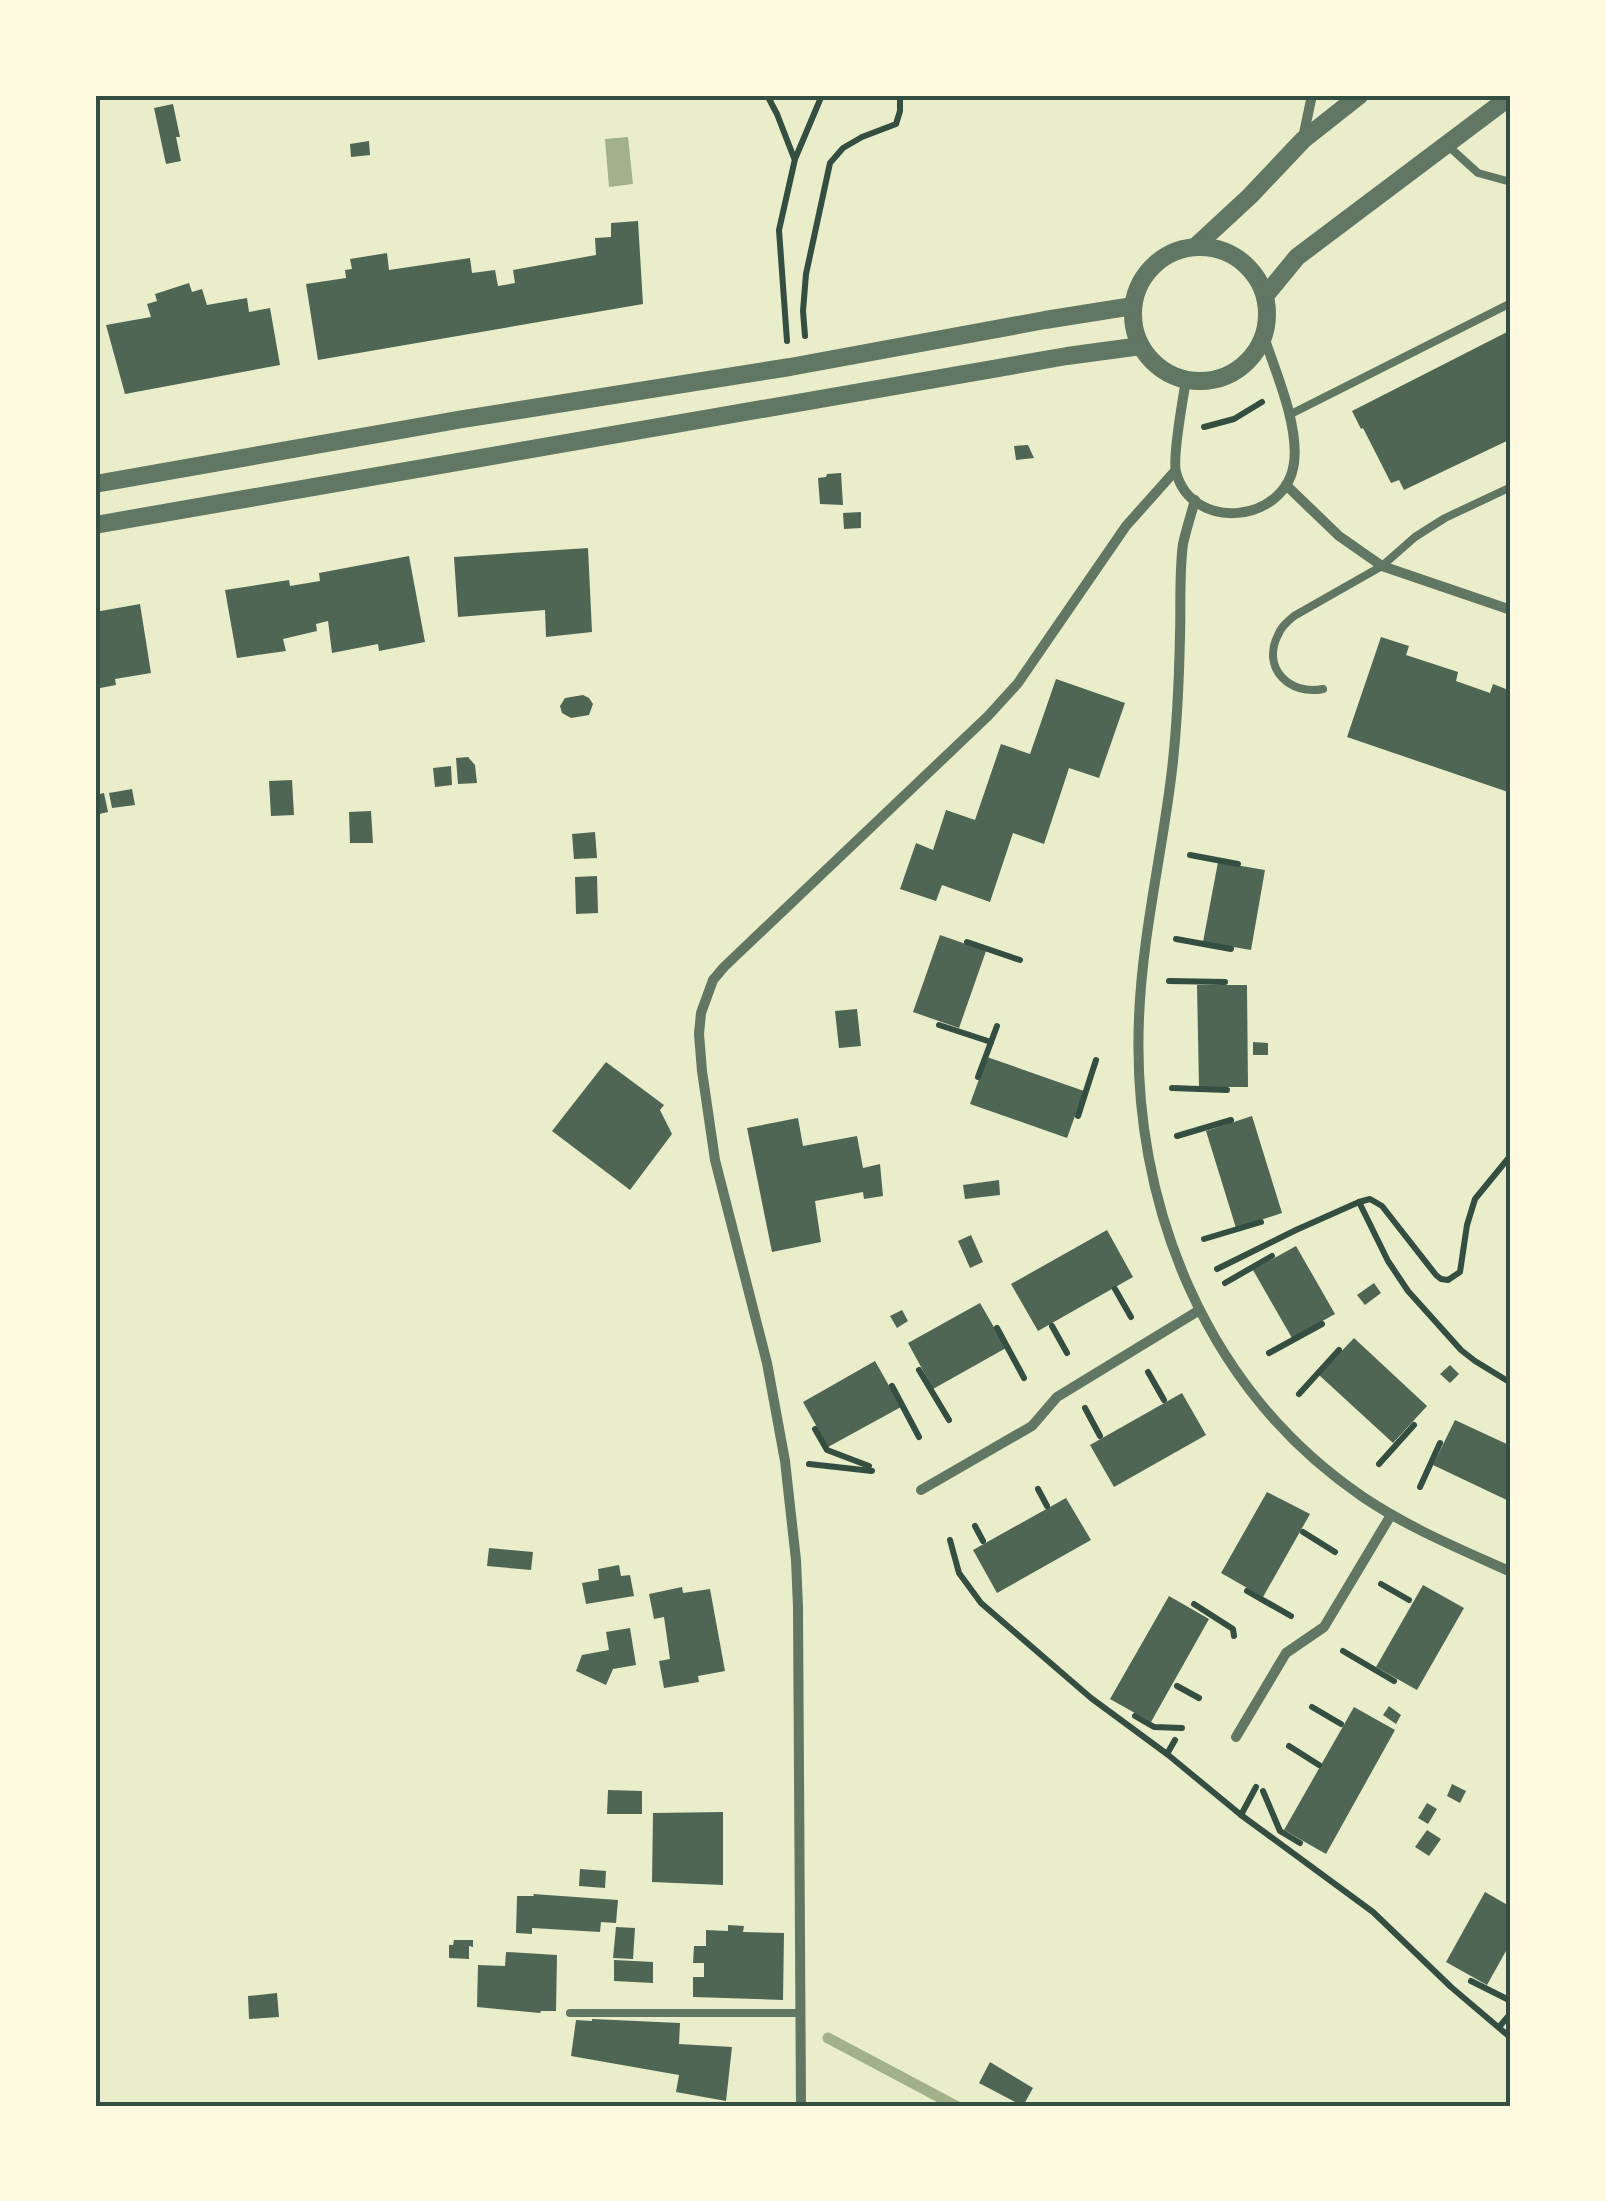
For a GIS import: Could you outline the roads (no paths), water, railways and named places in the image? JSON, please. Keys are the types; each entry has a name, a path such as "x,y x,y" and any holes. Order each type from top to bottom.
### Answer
{"street":[{"path":"1303,140 1312,95"},
{"path":"1196,246 1303,140 1360,95"},
{"path":"1265,296 1297,257 1511,96"},
{"path":"1196,246 1235,256 1259,280 1265,296 1268,316 1264,337 1252,358 1233,373 1210,381 1168,374 1152,362 1134,327 1133,306 1140,284 1153,265 1173,252 1196,246"},
{"path":"95,484 1133,306"},
{"path":"1186,380 1176,470 1185,489 1209,510 1240,514 1273,500 1286,485 1294,466 1294,447 1264,337"},
{"path":"95,526 1141,346"},
{"path":"801,2106 798,1608 792,1510 767,1363 715,1160 699,1034 706,994 724,967 1018,684 1126,526 1176,470"},
{"path":"1286,485 1339,536 1382,566 1511,610"},
{"path":"1195,500 1183,545 1172,769 1141,977 1138,1063 1154,1188 1179,1269 1198,1311 1250,1389 1304,1450 1391,1515 1511,1572"},
{"path":"921,1490 1032,1426 1057,1397 1198,1311"},
{"path":"1236,1737 1286,1653 1324,1627 1391,1515"}],"lane":[{"path":"1446,144 1478,173 1511,182"},
{"path":"1288,415 1511,303"},
{"path":"1323,688 1309,692 1296,688 1276,669 1275,639 1282,627 1294,616 1382,566 1415,537 1445,518 1511,486"},
{"path":"570,2013 800,2013"}],"waterway":[{"path":"828,2038 956,2106"}]}
